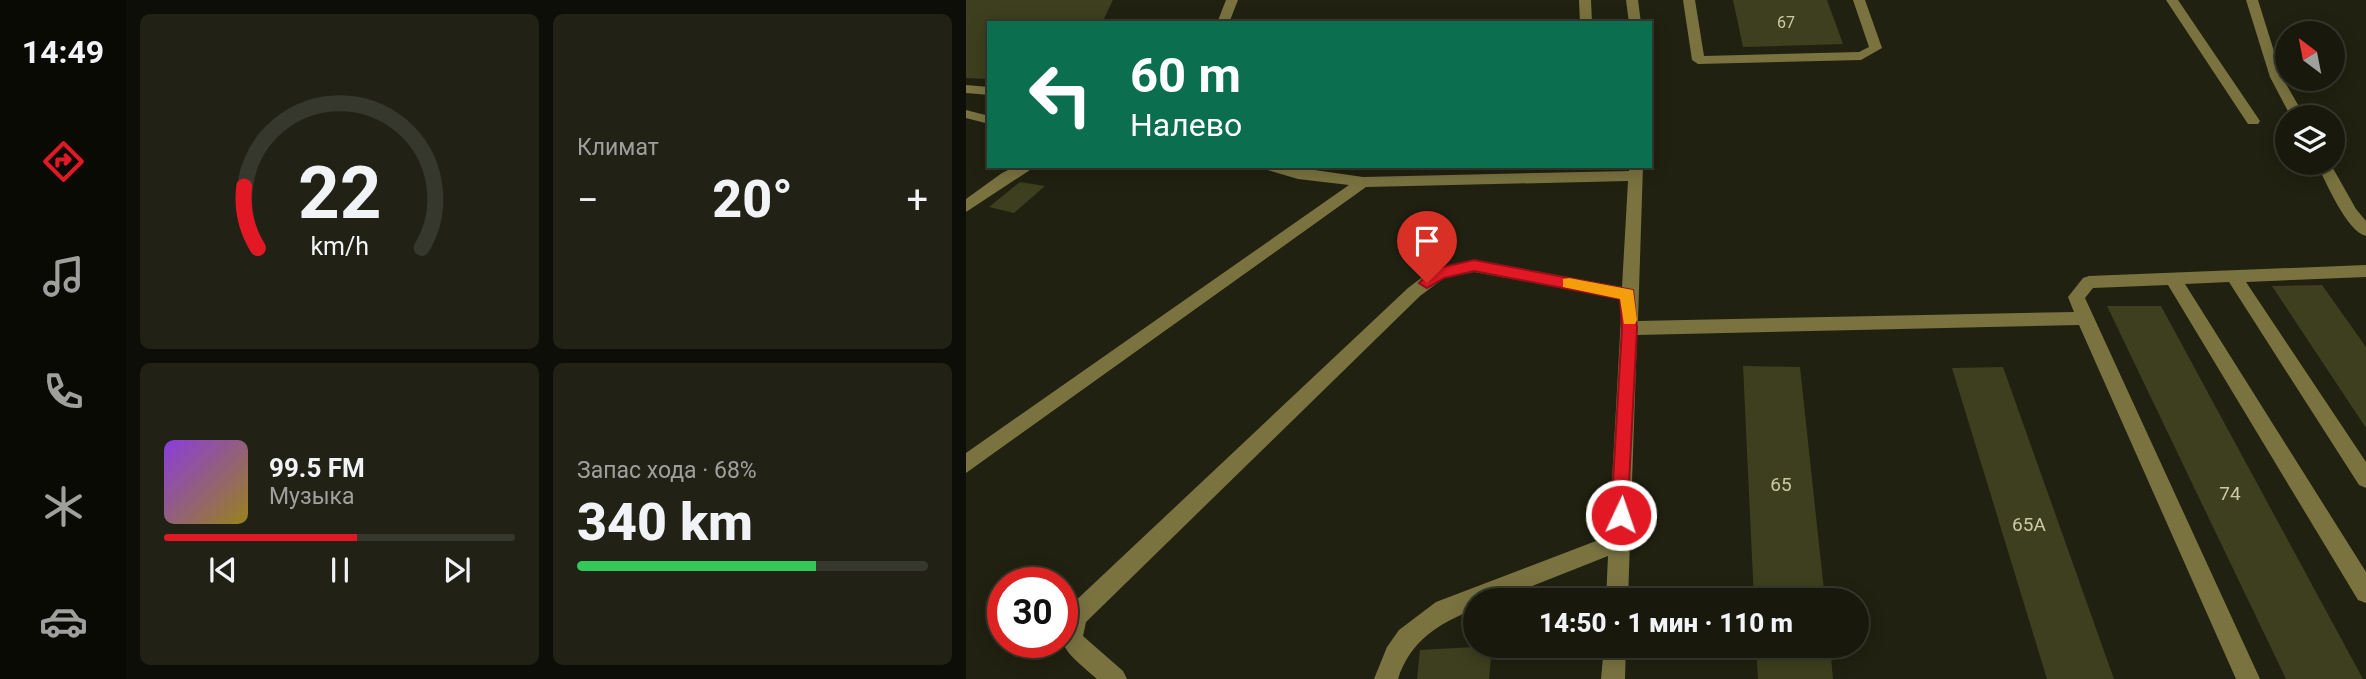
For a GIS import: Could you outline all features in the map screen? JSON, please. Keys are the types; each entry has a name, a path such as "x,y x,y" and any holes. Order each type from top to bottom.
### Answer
{"street":[{"path":"1224,21 1232,0"},
{"path":"1585,0 1586,21"},
{"path":"1632,0 1635,21"},
{"path":"1689,0 1698,60 1861,57 1876,48 1858,0"},
{"path":"2172,0 2253,121"},
{"path":"2252,0 2276,77 2291,105"},
{"path":"966,89 987,91"},
{"path":"966,114 987,119"},
{"path":"966,207 1007,176 1025,168"},
{"path":"1276,168 1298,174 1363,181 1635,171 1617,588"},
{"path":"2330,175 2350,212 2366,231"},
{"path":"966,464 1363,181"},
{"path":"1115,679 1072,642 1071,627 1078,614 1431,279 1439,273 1474,266 1628,294"},
{"path":"2248,679 2076,296 2089,282 2366,271"},
{"path":"2234,277 2366,479"},
{"path":"2173,279 2366,592"},
{"path":"1630,328 2085,318"},
{"path":"1386,679 1395,651 1418,626 1444,610 1619,542"},
{"path":"1613,679 1614,658"}],"building":[{"path":"966,0 1113,0 1103,21 987,21 987,79 966,78"},
{"path":"1733,0 1827,0 1843,44 1743,47"},
{"path":"1020,182 1045,186 1014,213 989,207"},
{"path":"2322,285 2366,347 2366,428 2272,286"},
{"path":"2107,306 2161,306 2363,679 2286,679"},
{"path":"1743,366 1800,367 1824,588 1753,588"},
{"path":"2003,367 2114,679 2047,679 1952,368"},
{"path":"1463,648 1463,658 1491,658 1489,679 1417,679 1420,650"},
{"path":"1757,658 1831,658 1833,679 1758,679"}],"slow traffic":[{"path":"1569,283 1628,294 1629,320"}],"route":[{"path":"1427,283 1439,273 1474,266 1628,294 1630,328 1621,515"}]}
